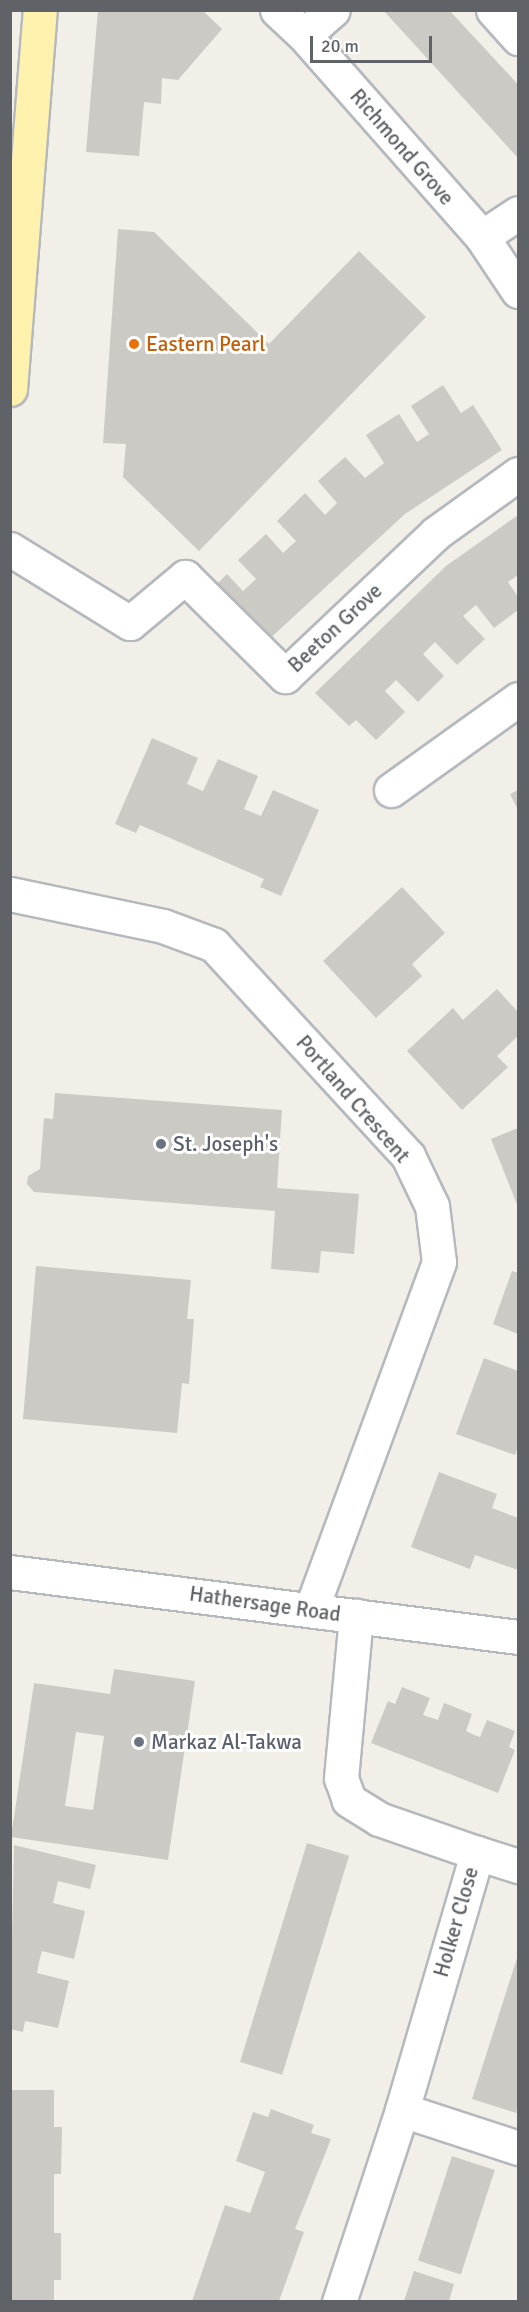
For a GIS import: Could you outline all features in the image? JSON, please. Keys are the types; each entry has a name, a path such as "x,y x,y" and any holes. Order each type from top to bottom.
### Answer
{"main road":[{"path":"10,388 40,10"}],"street":[{"name":"Richmond Grove","path":"277,10 304,35 482,237 519,291"},
{"path":"304,35 333,10"},
{"path":"493,10 518,38"},
{"path":"482,237 519,213"},
{"name":"Beeton Grove","path":"10,549 130,623 185,577 285,676 436,533 519,474"},
{"path":"391,790 519,699"},
{"name":"Portland Crescent","path":"10,894 164,926 214,945 408,1156 432,1206 439,1262 311,1610"},
{"name":"Hathersage Road","path":"10,1572 519,1637"},
{"name":"Holker Close","path":"339,2301 402,2110 477,1853 379,1819 349,1800 340,1778 356,1616"},
{"path":"477,1853 519,1866"},
{"path":"402,2110 519,2148"}],"building":[{"path":"98,10 202,10 222,29 178,80 162,78 161,104 144,102 139,156 86,152"},
{"path":"383,10 449,10 514,80 518,85 518,158"},
{"path":"118,229 154,232 269,344 359,251 426,317 199,551 123,477 126,444 103,443"},
{"path":"443,385 461,413 473,405 502,450 405,514 265,643 214,587 227,574 243,591 256,579 238,560 266,534 283,553 296,541 277,521 305,493 325,515 337,503 318,481 345,457 365,478 384,463 366,435 399,414 417,442 429,434 411,406"},
{"path":"518,515 518,575 508,582 518,597 518,610 494,628 476,605 463,616 485,639 457,665 435,642 423,654 444,676 418,702 396,680 385,691 405,712 376,740 356,720 349,726 315,693 446,566"},
{"path":"152,738 198,758 187,784 203,791 218,759 258,776 244,809 261,816 273,790 319,810 281,896 260,887 264,879 140,825 136,833 115,824"},
{"path":"518,790 518,810 510,794"},
{"path":"402,887 445,933 412,964 422,976 376,1018 323,961"},
{"path":"497,989 518,1012 518,1036 497,1056 508,1067 462,1110 407,1051 453,1008 463,1020"},
{"name":"St. Joseph's","path":"55,1093 282,1110 277,1188 359,1194 354,1254 321,1251 319,1273 271,1269 275,1211 34,1192 27,1184 28,1176 40,1169 44,1118 53,1119"},
{"path":"518,1128 518,1207 491,1139"},
{"path":"36,1266 191,1280 187,1319 194,1319 189,1384 182,1383 177,1433 23,1419"},
{"path":"512,1271 518,1273 518,1334 493,1324"},
{"path":"484,1358 518,1371 518,1446 515,1455 456,1434"},
{"path":"439,1472 497,1494 492,1508 518,1518 518,1570 475,1555 470,1569 411,1547"},
{"path":"114,1669 195,1681 168,1860 11,1837 34,1683 110,1694","holes":["76,1732 104,1736 93,1810 65,1806"]},
{"path":"402,1687 430,1698 423,1715 438,1720 444,1703 472,1714 466,1731 472,1734 480,1737 487,1720 515,1731 509,1747 515,1750 498,1793 371,1743 388,1701 395,1704"},
{"path":"307,1843 349,1856 282,2075 240,2062"},
{"path":"14,1845 96,1865 90,1889 58,1881 53,1903 85,1911 74,1959 42,1951 39,1962 37,1973 69,1981 58,2028 25,2021 23,2032 10,2029"},
{"path":"518,1955 518,2104 516,2113 472,2099"},
{"path":"10,2090 54,2090 54,2127 62,2127 61,2174 54,2174 54,2233 61,2233 61,2280 54,2280 54,2301 10,2301"},
{"path":"271,2109 314,2125 311,2133 331,2139 295,2229 304,2232 279,2301 192,2301 225,2205 250,2213 265,2172 236,2161 253,2112 268,2117"},
{"path":"452,2156 495,2170 461,2275 418,2261"},
{"path":"414,2271 454,2284 449,2301 404,2301"}],"place":[{"name":"Eastern Pearl","path":"134,344"},
{"name":"St. Joseph's","path":"161,1144"},
{"name":"Markaz Al-Takwa","path":"139,1742"}]}
